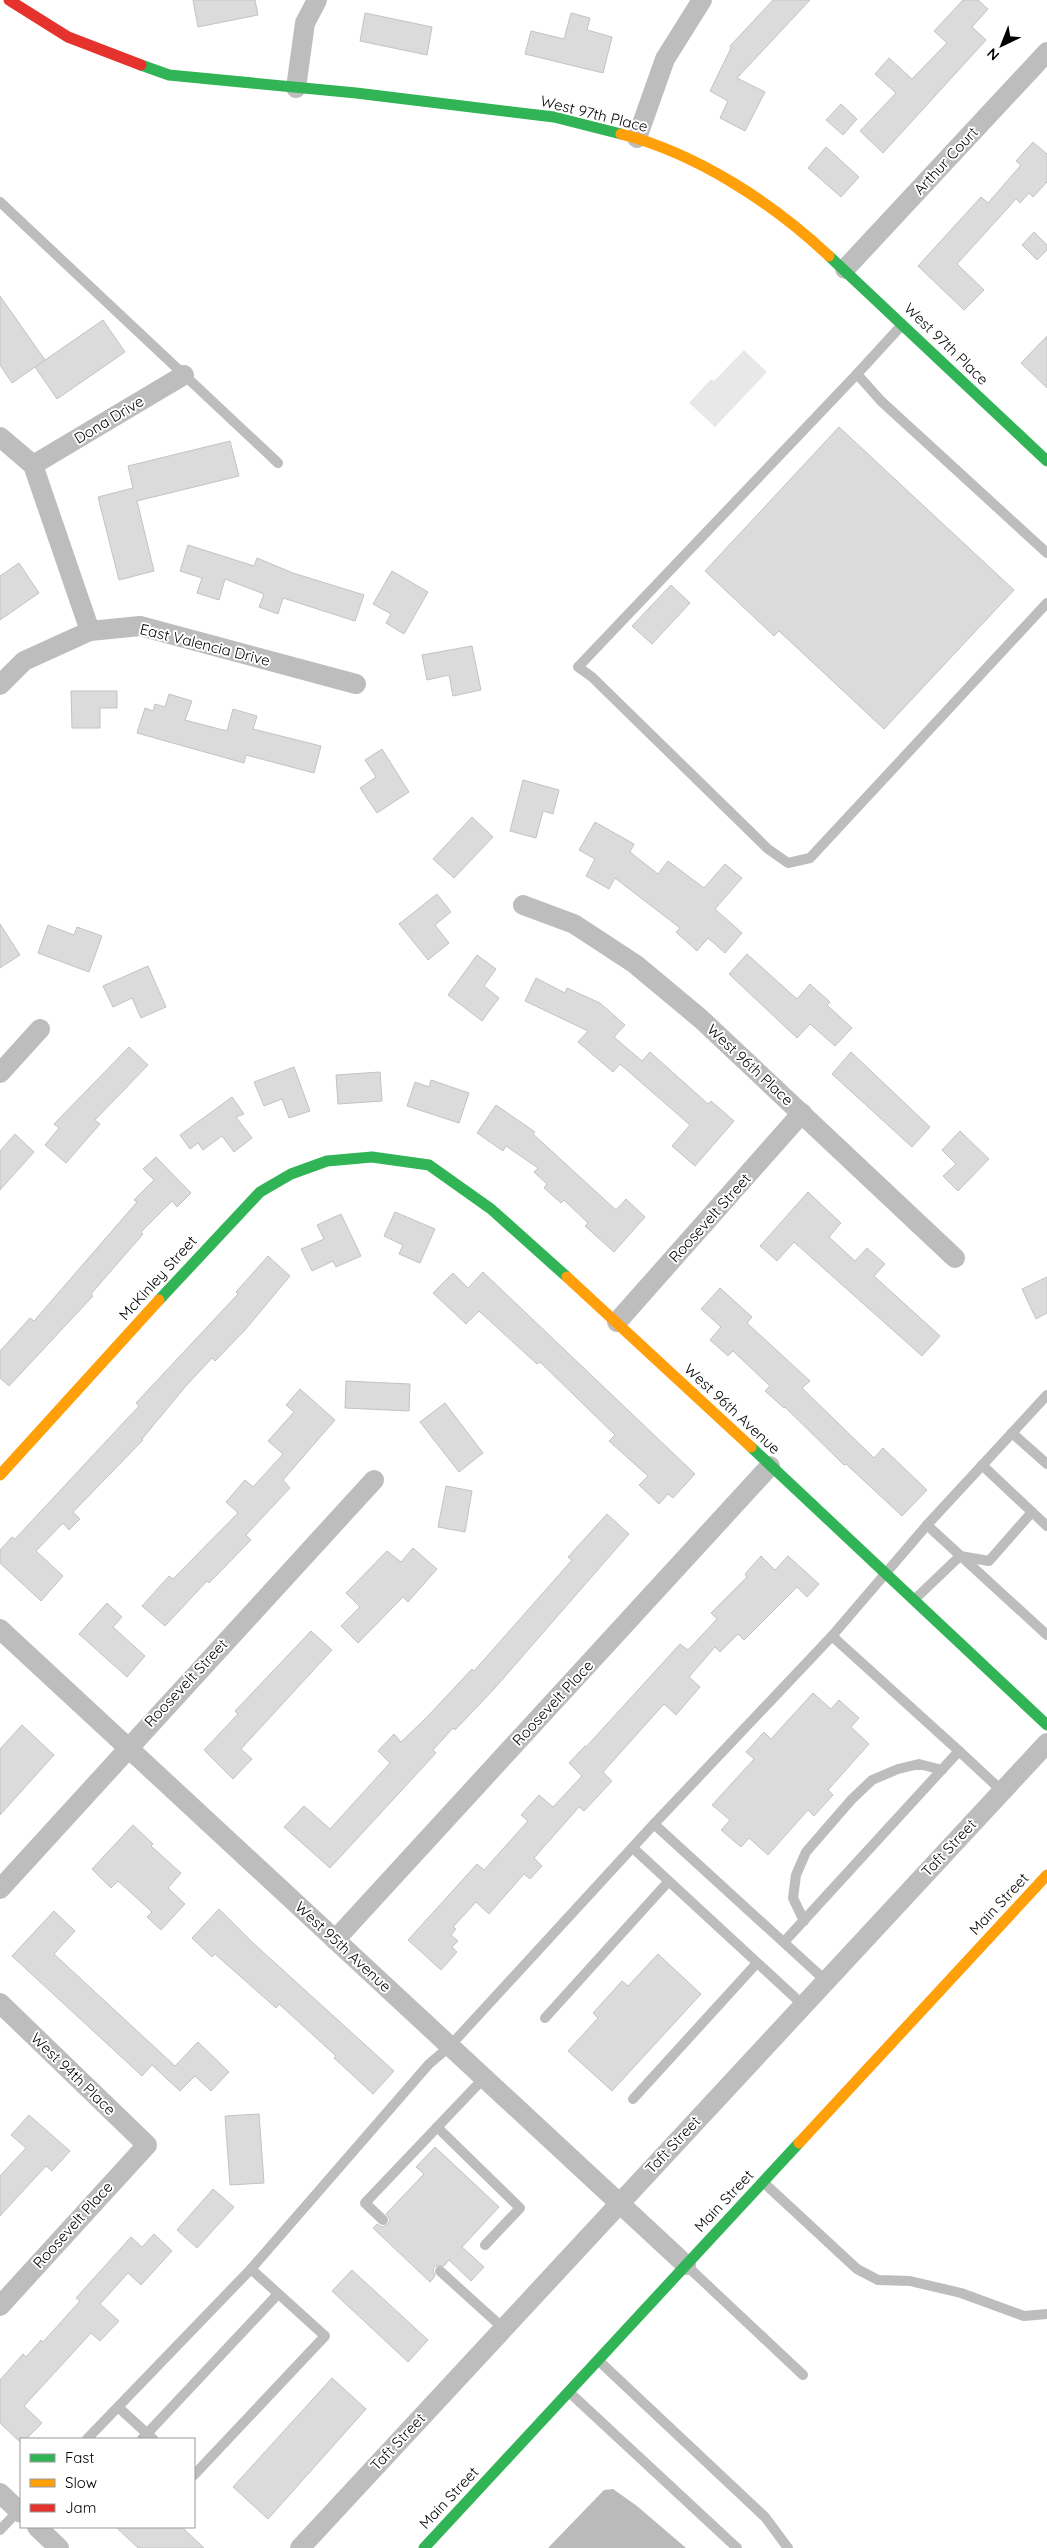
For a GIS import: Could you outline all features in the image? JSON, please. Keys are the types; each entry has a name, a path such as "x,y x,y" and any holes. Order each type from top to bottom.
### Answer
{"street":[{"name":"West 97th Place","path":"9,0 68,37 125,60 169,74 554,117 637,138 694,162 742,188 805,233 1047,461"},
{"path":"296,88 305,23 317,0"},
{"path":"637,138 665,59 702,0"},
{"name":"Arthur Court","path":"845,269 1047,52"},
{"name":"Dona Drive","path":"33,465 184,375"},
{"path":"0,437 33,465 90,631"},
{"name":"East Valencia Drive","path":"0,685 24,661 90,631 140,626 356,684"},
{"name":"West 96th Place","path":"522,905 574,924 635,964 701,1019 955,1258"},
{"path":"0,1072 40,1029"},
{"name":"Roosevelt Street","path":"617,1322 802,1113"},
{"name":"West 96th Avenue","path":"372,1157 429,1165 491,1209 617,1322 1047,1725"},
{"name":"McKinley Street","path":"0,1475 225,1227 260,1192 291,1174 327,1161 372,1157"},
{"name":"Roosevelt Place","path":"335,1940 770,1466"},
{"name":"Roosevelt Street","path":"0,1888 128,1746 374,1480"},
{"name":"West 95th Avenue","path":"0,1629 128,1746 449,2048 686,2265"},
{"name":"Taft Street","path":"300,2548 1047,1743"},
{"name":"Main Street","path":"424,2548 1047,1874"},
{"name":"West 94th Place","path":"0,2003 147,2145"},
{"name":"Roosevelt Place","path":"0,2306 147,2145"},
{"path":"0,2493 20,2510"},
{"path":"37,2528 59,2548"}],"lane":[{"path":"0,202 278,463"},
{"path":"903,324 578,667 592,677 768,849 788,862 810,858 1047,603"},
{"path":"856,374 881,401 1047,553"},
{"path":"88,2438 251,2269 429,2064 449,2048 654,1824 832,1636 927,1525 1047,1395"},
{"path":"1012,1433 1047,1464"},
{"path":"982,1465 1047,1526"},
{"path":"960,1556 989,1561 1032,1512"},
{"path":"927,1525 1047,1635"},
{"path":"913,1600 960,1556"},
{"path":"832,1636 1002,1791"},
{"path":"784,1942 959,1752"},
{"path":"804,1921 793,1898 796,1875 806,1852 852,1799 872,1780 898,1769 919,1764 942,1770"},
{"path":"654,1824 826,1980"},
{"path":"633,1848 803,2005"},
{"path":"546,2018 668,1882"},
{"path":"634,2099 757,1963"},
{"path":"383,2220 365,2203 483,2079"},
{"path":"437,2127 520,2208 485,2245"},
{"path":"762,2182 857,2269 878,2280 910,2282 962,2293 1024,2316 1047,2314"},
{"path":"686,2265 803,2374"},
{"path":"195,2474 325,2336 251,2269"},
{"path":"440,2271 503,2328"},
{"path":"118,2407 147,2437 278,2294"},
{"path":"598,2360 765,2517 788,2548"},
{"path":"569,2391 737,2548"},
{"path":"0,2530 20,2510"}],"shaded area":[{"path":"744,350 767,372 715,427 689,403 711,379 714,381"},
{"path":"613,2489 637,2506 686,2548 548,2548 604,2490"}],"building":[{"path":"193,0 255,0 258,15 198,27"},
{"path":"773,0 810,0 737,78 765,92 745,131 720,118 728,101 710,91 731,48 730,46"},
{"path":"963,0 978,0 988,9 972,27 986,40 883,153 860,131 896,93 875,74 889,58 912,79 947,43 934,31"},
{"path":"365,13 432,27 427,55 360,41"},
{"path":"571,13 590,18 587,30 612,37 603,73 525,54 531,31 564,39"},
{"path":"841,104 857,119 843,135 826,120"},
{"path":"1033,142 1047,154 1047,182 1033,197 1029,193 1020,203 1016,199 957,264 984,290 964,310 918,266 981,197 988,203 1021,165 1016,161"},
{"path":"826,147 859,177 841,197 808,168"},
{"path":"1034,232 1047,245 1047,250 1037,260 1022,245"},
{"path":"0,296 45,360 12,383 0,365"},
{"path":"103,320 125,352 57,399 35,367"},
{"path":"1047,336 1047,388 1021,363"},
{"path":"839,427 1014,590 884,729 779,631 774,636 705,571"},
{"path":"230,441 239,476 137,501 154,571 119,580 98,497 133,488 128,466"},
{"path":"188,545 254,566 257,558 293,573 364,595 355,621 283,598 278,614 259,607 264,594 225,579 219,600 197,593 202,578 180,571"},
{"path":"19,563 39,593 0,620 0,576"},
{"path":"392,571 428,592 404,634 386,623 391,614 373,604"},
{"path":"671,585 690,603 652,644 632,626"},
{"path":"472,646 481,690 453,696 449,675 427,680 422,655"},
{"path":"71,691 117,691 117,708 100,708 100,728 72,728"},
{"path":"169,694 192,701 185,720 227,731 233,709 257,716 253,729 321,746 314,773 246,755 244,763 137,733 145,708 153,711 155,704 165,707"},
{"path":"382,749 409,792 377,813 360,788 376,777 365,760"},
{"path":"523,780 559,790 553,814 543,811 536,838 510,831"},
{"path":"472,817 493,837 454,878 433,859"},
{"path":"595,822 634,844 630,852 658,874 668,861 704,888 725,864 742,878 715,909 742,933 725,953 708,938 697,951 676,932 680,928 615,878 609,889 586,876 595,859 579,850"},
{"path":"437,894 451,912 435,925 449,943 428,960 399,924"},
{"path":"0,924 20,955 0,968"},
{"path":"48,925 74,935 77,927 102,936 89,972 38,953"},
{"path":"747,954 797,999 810,984 830,1002 827,1005 852,1028 835,1046 810,1024 797,1038 729,974"},
{"path":"477,955 496,969 484,986 499,998 482,1021 448,995"},
{"path":"148,966 166,1007 141,1018 132,998 113,1007 103,986"},
{"path":"536,978 565,993 567,988 600,1003 625,1025 614,1037 642,1061 650,1052 708,1104 711,1101 734,1121 695,1166 672,1146 690,1125 620,1064 613,1072 578,1042 588,1031 525,1001"},
{"path":"129,1047 148,1065 95,1120 100,1124 66,1163 45,1145 59,1128 54,1124"},
{"path":"851,1052 930,1127 912,1147 832,1074"},
{"path":"294,1067 310,1111 289,1118 282,1099 264,1106 254,1082"},
{"path":"380,1072 382,1101 338,1104 336,1075"},
{"path":"431,1080 469,1093 459,1123 407,1106 415,1082 429,1087"},
{"path":"232,1097 244,1114 236,1117 252,1138 234,1152 222,1136 203,1150 198,1143 190,1149 180,1135"},
{"path":"496,1105 535,1132 533,1134 616,1210 626,1199 645,1217 614,1252 585,1226 588,1223 564,1200 561,1203 544,1188 547,1184 534,1172 538,1168 506,1146 503,1151 477,1133"},
{"path":"960,1131 989,1159 958,1191 943,1176 956,1164 942,1150"},
{"path":"15,1134 34,1152 0,1190 0,1151"},
{"path":"156,1157 191,1193 177,1207 172,1201 141,1232 143,1234 91,1294 93,1296 9,1386 0,1378 0,1351 30,1318 34,1321 137,1202 134,1200 154,1180 143,1169"},
{"path":"808,1192 841,1223 829,1237 855,1261 867,1248 885,1264 874,1276 940,1336 922,1356 794,1242 777,1261 760,1246"},
{"path":"395,1212 435,1229 420,1263 399,1254 403,1245 384,1236"},
{"path":"341,1214 361,1256 336,1267 333,1261 312,1271 301,1249 324,1239 317,1225"},
{"path":"268,1256 290,1276 245,1330 215,1361 212,1358 185,1387 143,1440 73,1512 80,1519 69,1530 63,1523 36,1551 63,1576 41,1601 0,1563 0,1550 12,1537 15,1539 139,1406 136,1403 238,1294 236,1292"},
{"path":"483,1272 695,1474 673,1498 668,1494 659,1504 639,1485 648,1476 609,1441 615,1435 540,1362 537,1364 479,1311 466,1324 433,1293 453,1273 468,1288"},
{"path":"1047,1277 1047,1313 1036,1319 1022,1289"},
{"path":"720,1288 752,1317 747,1323 810,1381 802,1388 874,1458 883,1448 927,1490 902,1516 846,1464 844,1465 785,1407 765,1391 770,1386 733,1351 728,1356 710,1340 721,1327 701,1309"},
{"path":"346,1381 410,1384 409,1411 345,1408"},
{"path":"300,1389 335,1420 283,1480 290,1488 246,1535 251,1540 209,1583 207,1581 165,1626 142,1606 169,1576 173,1579 238,1513 226,1502 245,1480 253,1487 283,1454 268,1441 294,1412 286,1405"},
{"path":"445,1403 483,1453 459,1472 420,1422"},
{"path":"446,1486 472,1491 465,1532 438,1527"},
{"path":"607,1514 629,1534 494,1689 455,1730 453,1728 433,1750 436,1753 330,1868 284,1827 304,1806 330,1829 390,1763 378,1751 394,1734 401,1742 472,1669 474,1671 572,1560 568,1557"},
{"path":"413,1548 437,1569 408,1602 403,1597 358,1643 341,1626 360,1607 346,1593 387,1551 401,1562"},
{"path":"761,1556 775,1570 788,1556 819,1584 807,1597 797,1587 744,1640 738,1634 720,1652 715,1647 689,1677 700,1687 676,1715 664,1704 603,1772 612,1781 584,1811 579,1807 534,1858 542,1866 530,1879 524,1874 489,1914 476,1902 453,1927 456,1929 451,1935 458,1941 452,1947 457,1952 441,1970 408,1940 477,1864 484,1870 528,1821 521,1815 539,1795 553,1807 582,1776 569,1763 586,1747 680,1644 688,1650 717,1619 711,1613 747,1577 745,1574"},
{"path":"107,1603 122,1617 113,1627 145,1656 127,1677 79,1634"},
{"path":"311,1631 332,1650 241,1749 252,1759 233,1779 204,1750 238,1714 235,1711"},
{"path":"813,1693 831,1709 839,1700 859,1718 851,1727 869,1744 828,1790 833,1795 814,1816 808,1810 768,1855 749,1838 741,1847 721,1830 730,1820 712,1805 754,1759 746,1752 764,1732 771,1739"},
{"path":"22,1725 54,1755 0,1815 0,1749"},
{"path":"133,1825 153,1844 151,1846 181,1873 168,1888 185,1904 161,1930 147,1917 152,1912 118,1881 111,1888 92,1869"},
{"path":"219,1909 252,1942 394,2071 373,2094 334,2058 336,2056 279,2004 276,2008 215,1954 212,1957 192,1938"},
{"path":"54,1911 75,1931 54,1954 175,2066 198,2042 229,2072 211,2091 195,2076 180,2091 152,2065 142,2076 12,1956"},
{"path":"658,1954 701,1994 612,2091 568,2051 598,2018 593,2013 622,1981 628,1986"},
{"path":"259,2114 264,2183 230,2185 225,2116"},
{"path":"29,2115 70,2151 52,2171 46,2166 0,2216 0,2176 26,2148 11,2135"},
{"path":"435,2147 499,2207 462,2247 484,2267 471,2281 449,2260 444,2266 435,2266 433,2270 435,2276 430,2282 373,2228 377,2224 382,2227 388,2224 390,2219 386,2214 424,2174 416,2167"},
{"path":"213,2189 234,2207 197,2248 177,2230"},
{"path":"154,2234 172,2251 141,2285 128,2273 100,2304 119,2321 100,2341 91,2333 24,2406 42,2423 27,2438 20,2438 20,2442 0,2423 0,2380 23,2354 26,2357 41,2340 43,2342 80,2301 76,2298 131,2237 142,2247"},
{"path":"352,2270 428,2340 408,2362 332,2291"},
{"path":"332,2378 366,2409 268,2519 233,2487"},
{"path":"117,2528 183,2528 204,2548 138,2548"}],"traffic: fast":[{"path":"141,65 169,75 356,93 554,117 621,134"},
{"path":"829,256 1047,461"},
{"path":"159,1300 260,1192 291,1174 327,1161 372,1157 429,1165 491,1209 567,1277"},
{"path":"751,1447 1047,1725"},
{"path":"424,2548 799,2143"}],"traffic: slow":[{"path":"621,134 677,154 732,182 783,217 829,256"},
{"path":"567,1277 751,1447"},
{"path":"0,1475 159,1300"},
{"path":"799,2143 1047,1875"}],"traffic: jam":[{"path":"9,0 68,37 141,65"}]}
